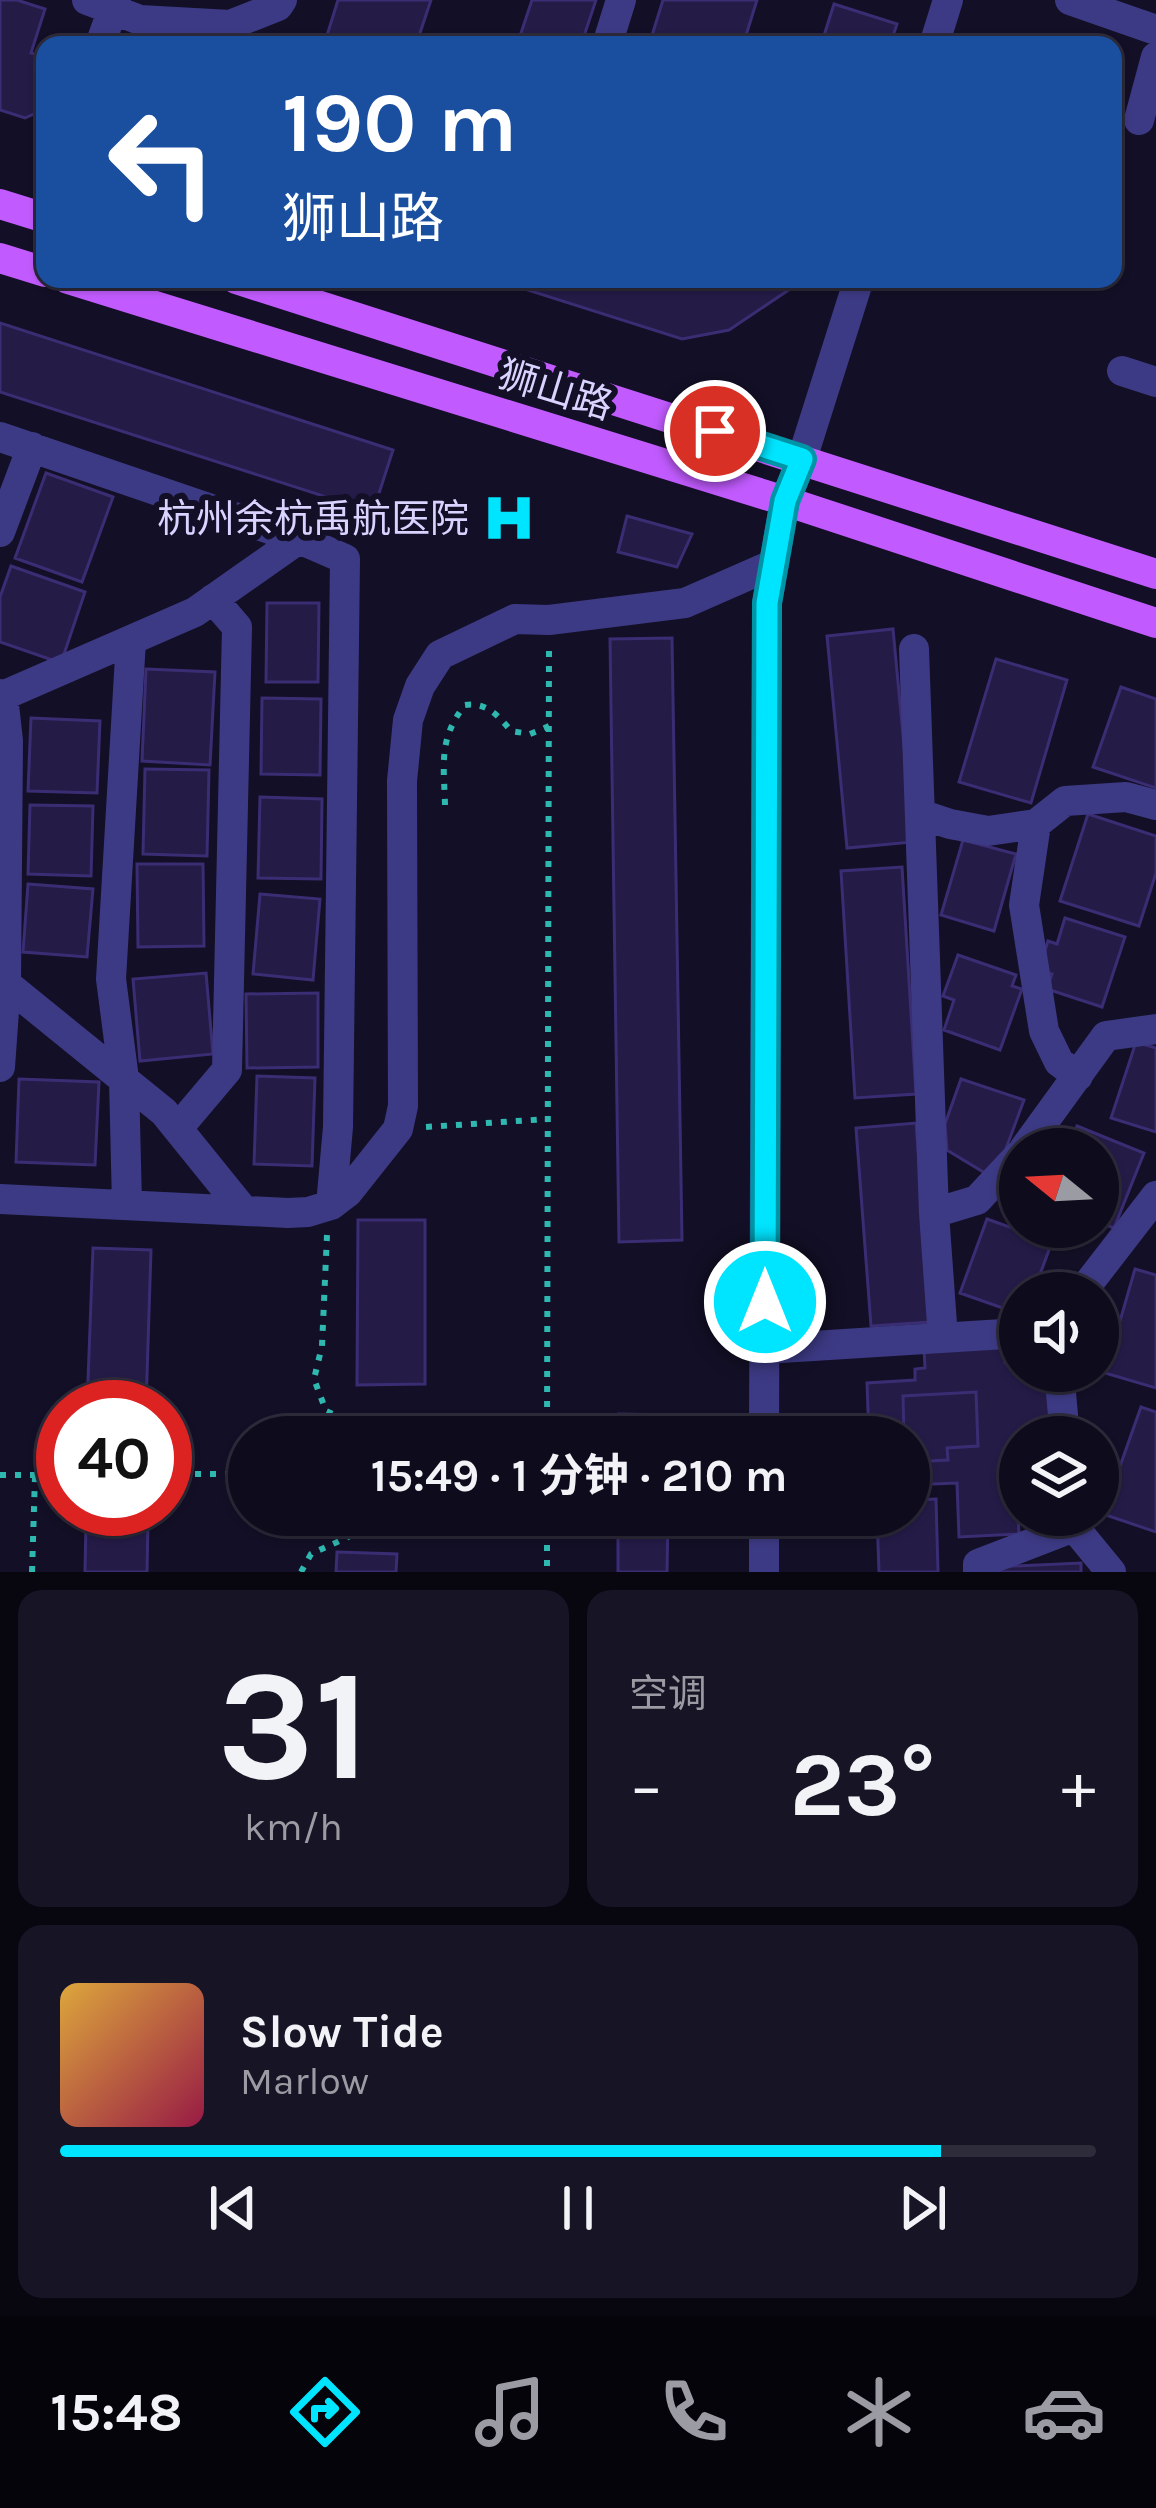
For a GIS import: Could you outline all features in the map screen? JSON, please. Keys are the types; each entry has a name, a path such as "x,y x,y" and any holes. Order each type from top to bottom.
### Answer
{"main road":[{"path":"0,204 36,210"},
{"path":"0,258 36,269"},
{"name":"狮山路","path":"97,288 785,501 1156,623"},
{"name":"狮山路","path":"264,288 1156,574"}],"street":[{"path":"101,36 106,3 140,20 230,25 278,6 282,0"},
{"path":"610,36 622,0"},
{"path":"937,36 948,0"},
{"path":"1070,0 1156,29"},
{"path":"1139,120 1156,57"},
{"path":"764,1416 767,603 785,501 856,288"},
{"path":"1122,371 1156,382"},
{"path":"0,437 345,559 338,1127 332,1205"},
{"path":"0,532 32,448"},
{"path":"0,1066 8,741 1,696 195,612 299,539"},
{"path":"0,1199 308,1212 332,1205 348,1192 398,1129 403,1106 402,781 408,720 420,686 440,655 515,619 549,620 685,603 774,564"},
{"path":"178,1128 226,1070 237,627 213,599"},
{"path":"127,1205 124,1079 111,979 131,640"},
{"path":"914,649 934,1213 943,1338"},
{"path":"920,814 988,831 1036,824 1065,801 1126,797 1156,805"},
{"path":"1036,824 1024,905 1044,1031 1059,1062 1078,1076"},
{"path":"3,981 164,1112 244,1211"},
{"path":"1039,1128 1106,1036 1156,1029"},
{"path":"934,1213 977,1201 999,1177"},
{"path":"1097,1272 1156,1196"},
{"path":"765,1349 999,1334"},
{"path":"764,1536 764,1572"},
{"path":"978,1572 978,1564 1040,1536"},
{"path":"1084,1536 1111,1572"}],"path":[{"path":"547,1416 549,620"},
{"path":"445,805 443,758 449,725 464,705 477,704 496,713 511,731 530,734 549,726"},
{"path":"398,1129 548,1119"},
{"path":"332,1205 322,1346 314,1379 326,1411 337,1416"},
{"path":"192,1474 228,1474"},
{"path":"0,1475 34,1476 32,1572"},
{"path":"301,1572 311,1554 350,1536"},
{"path":"547,1536 547,1572"}],"building":[{"path":"0,0 17,0 45,9 31,53 36,54 36,113 25,118 0,110"},
{"path":"338,0 431,0 419,36 327,36"},
{"path":"532,0 596,0 584,36 520,36"},
{"path":"663,0 757,0 746,36 652,36"},
{"path":"834,4 897,24 893,36 824,36"},
{"path":"196,25 231,36 192,36"},
{"path":"521,288 792,288 729,330 682,339"},
{"path":"0,323 393,450 373,512 0,392"},
{"path":"46,473 113,497 82,582 15,558"},
{"path":"627,516 692,534 677,567 618,552"},
{"path":"11,566 85,592 61,663 0,642 0,597"},
{"path":"267,603 319,603 318,682 266,682"},
{"path":"893,629 913,842 847,848 827,636"},
{"path":"672,638 682,1240 619,1242 610,639"},
{"path":"996,659 1067,680 1031,803 959,782"},
{"path":"146,669 215,672 210,765 142,761"},
{"path":"1121,687 1156,699 1156,788 1093,767"},
{"path":"262,698 321,699 320,775 261,774"},
{"path":"31,718 100,721 97,793 28,791"},
{"path":"145,769 209,770 207,856 143,854"},
{"path":"260,797 322,799 321,879 258,878"},
{"path":"30,805 93,806 91,876 28,874"},
{"path":"1088,814 1156,836 1156,873 1139,926 1060,901"},
{"path":"963,840 1016,854 994,931 941,915"},
{"path":"137,864 203,864 204,946 138,947"},
{"path":"902,867 916,1094 855,1098 841,871"},
{"path":"28,884 93,889 87,957 23,952"},
{"path":"260,894 320,899 313,980 253,974"},
{"path":"1065,918 1125,937 1102,1007 1047,989 1052,974 1039,970 1048,941 1057,944"},
{"path":"958,955 1016,975 1012,986 1022,989 1000,1050 944,1030 954,1000 943,996"},
{"path":"206,973 213,1054 140,1061 133,979"},
{"path":"318,993 318,1067 247,1068 246,994"},
{"path":"1136,1042 1156,1048 1156,1132 1111,1118"},
{"path":"257,1076 315,1078 312,1166 254,1164"},
{"path":"19,1079 99,1082 95,1165 16,1162"},
{"path":"961,1079 1024,1100 1014,1128 999,1128 999,1159 985,1173 947,1150 945,1124"},
{"path":"916,1123 931,1322 871,1326 856,1128"},
{"path":"1119,1143 1144,1153 1119,1216"},
{"path":"987,1219 999,1223 999,1248 1050,1248 1041,1272 999,1272 999,1307 960,1293"},
{"path":"358,1220 425,1220 425,1384 357,1385"},
{"path":"93,1248 151,1250 147,1380 88,1380"},
{"path":"1135,1269 1156,1275 1156,1388 1119,1377 1119,1324"},
{"path":"999,1344 999,1392 1049,1392 1050,1416 999,1416 999,1535 959,1537 957,1483 930,1484 930,1461 948,1460 947,1448 978,1446 976,1392 903,1396 903,1416 868,1416 867,1383 915,1380 915,1369 925,1368 924,1348"},
{"path":"976,1392 978,1446 947,1448 948,1460 930,1461 930,1416 903,1416 903,1396"},
{"path":"1141,1407 1156,1412 1156,1532 1119,1519 1119,1469"},
{"path":"930,1499 936,1499 938,1572 879,1572 878,1536 930,1536"},
{"path":"86,1536 148,1536 147,1572 85,1572"},
{"path":"618,1536 668,1536 667,1572 618,1572"},
{"path":"337,1552 397,1554 396,1572 336,1572"},
{"path":"1081,1563 1081,1572 993,1572 992,1567"}],"place":[{"name":"杭州余杭禹航医院","path":"509,518"}],"route":[{"path":"715,431 802,459 785,501 767,603 765,1302"}]}
